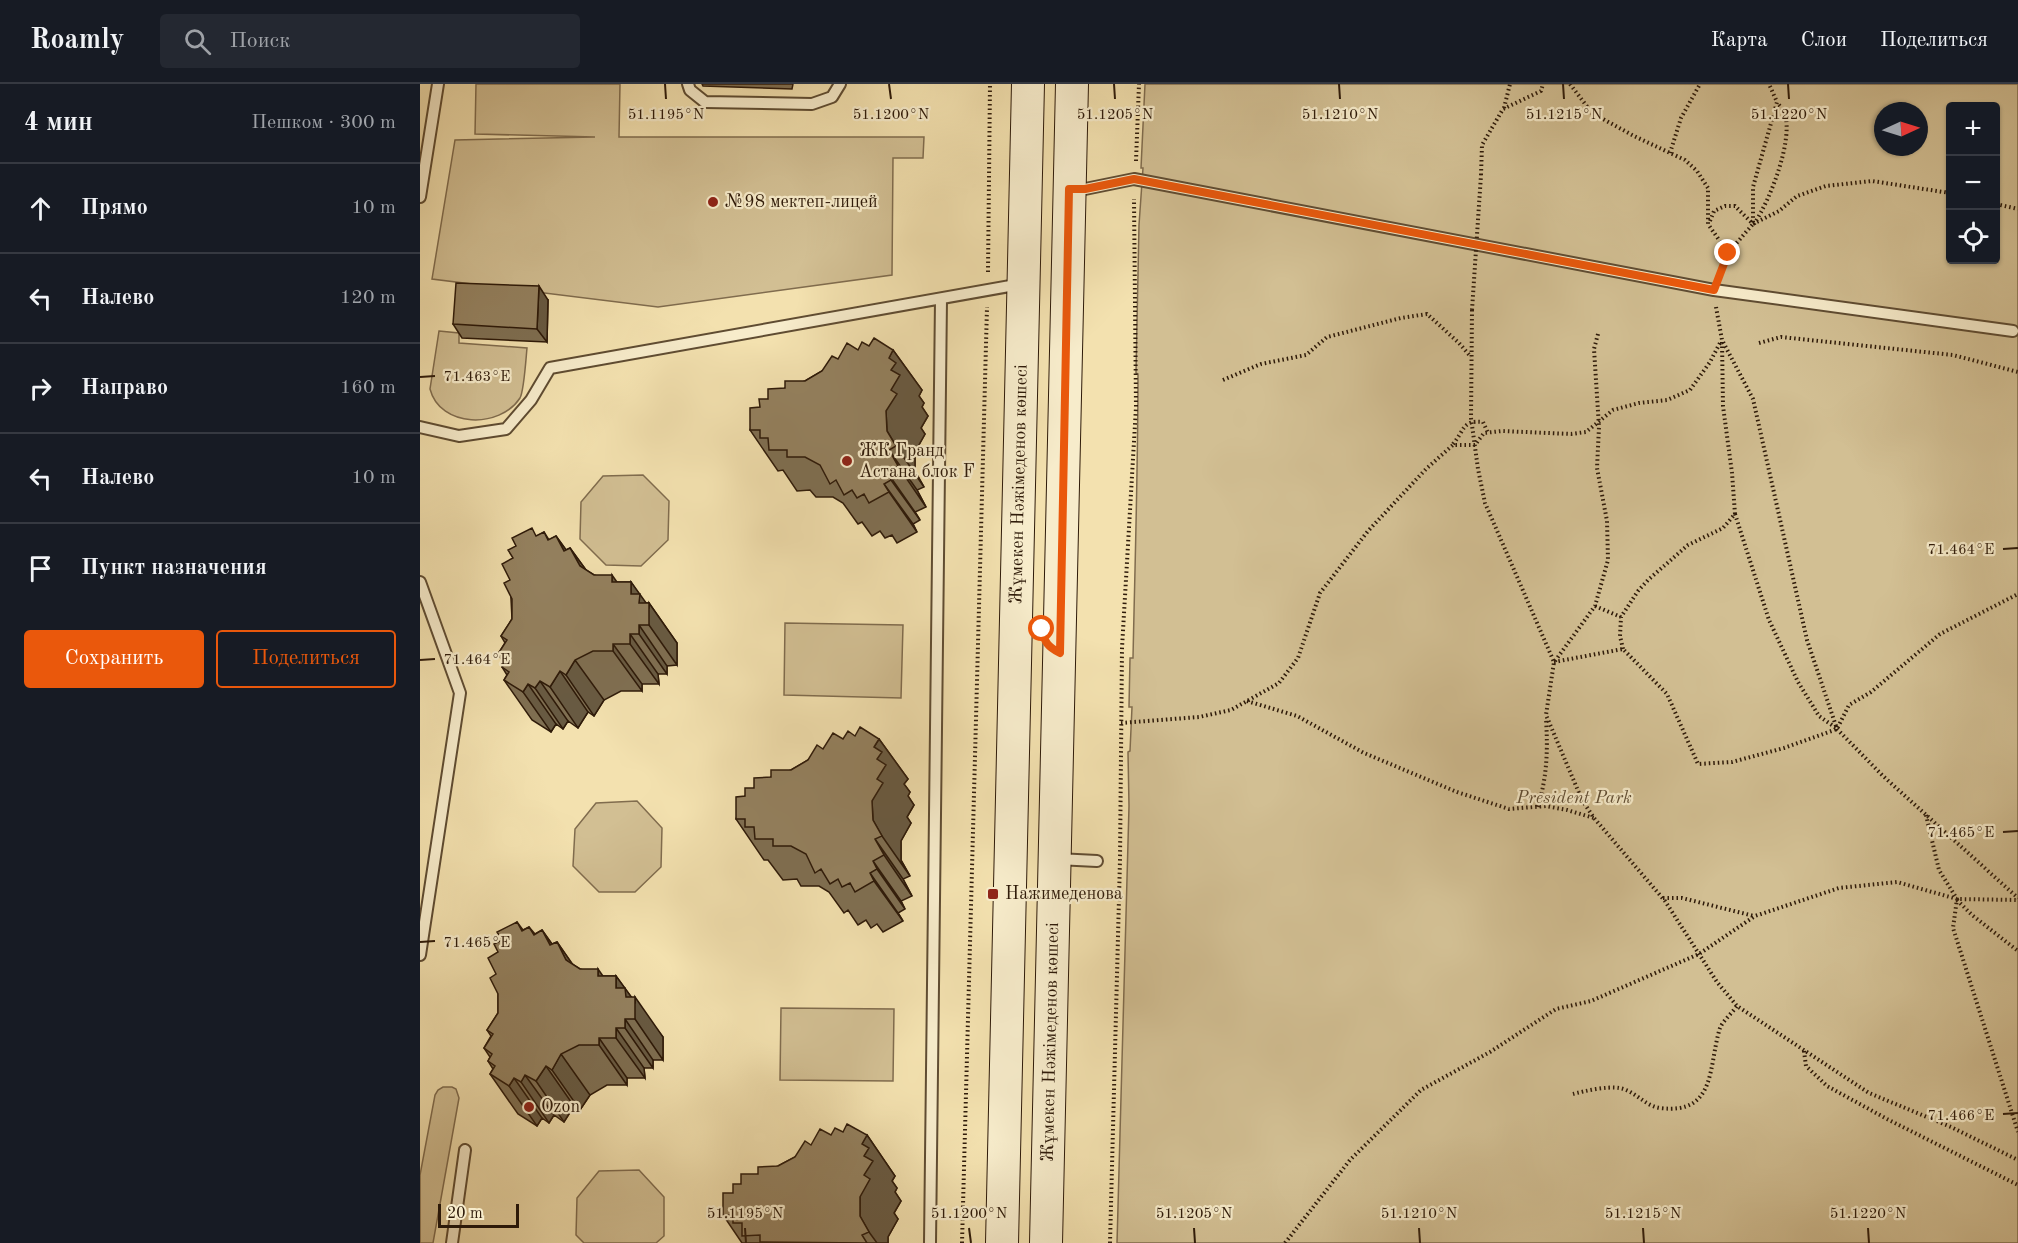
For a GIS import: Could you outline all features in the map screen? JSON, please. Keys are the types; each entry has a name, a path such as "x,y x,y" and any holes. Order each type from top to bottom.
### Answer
{"main road":[{"name":"Жұмекен Нәжімеденов көшесі","path":"1002,1243 1029,84"},
{"name":"Жұмекен Нәжімеденов көшесі","path":"1046,1243 1072,84"},
{"path":"1019,499 1034,531 1038,550 1044,639 1049,647 1060,653"},
{"path":"1011,810 1029,819 1037,826 1039,832 1044,910 1052,945"}],"lane":[{"path":"420,197 438,84"},
{"path":"688,84 690,90 705,102 812,104 832,97 840,84"},
{"path":"1069,189 1085,189 1134,179 1714,290 2013,331"},
{"path":"420,427 459,436 506,429 531,400 550,368 1024,284"},
{"path":"930,1243 941,300"},
{"path":"420,582 460,693 420,955"},
{"path":"1053,859 1097,861"},
{"path":"452,1243 465,1150"}],"path":[{"path":"962,1243 987,290 990,84"},
{"path":"1110,1243 1120,860 1122,648 1136,407 1134,179 1140,84"},
{"path":"1510,84 1504,108 1482,145 1472,310 1472,421 1485,503 1554,662"},
{"path":"1504,108 1541,91 1543,84"},
{"path":"1570,84 1592,113 1691,165 1708,188 1708,224 1728,253"},
{"path":"1670,153 1681,118 1700,84"},
{"path":"1768,84 1777,102 1785,111 1787,131 1776,181 1761,213 1728,253 1714,290 1722,340 1723,406 1735,514 1769,620 1798,682 1819,716 1837,729 1883,776 2018,899"},
{"path":"1753,224 1753,187 1777,102"},
{"path":"1753,224 1779,211 1797,196 1826,186 1872,181 1946,192"},
{"path":"2000,205 2018,208"},
{"path":"1708,224 1714,211 1725,206 1735,206 1753,224"},
{"path":"1223,380 1261,364 1306,355 1327,337 1401,318 1427,314 1472,358"},
{"path":"1538,807 1545,783 1548,751 1546,715 1554,662 1595,606 1608,560 1606,521 1598,468 1599,421 1594,349 1598,334"},
{"path":"1760,343 1781,337 1953,355 2018,372"},
{"path":"1475,445 1484,434 1502,431 1571,434 1586,432 1613,410 1639,403 1667,400 1690,390 1722,340"},
{"path":"1722,340 1753,399 1807,640 1837,729"},
{"path":"1121,723 1199,717 1231,710 1279,683 1299,658 1320,593 1368,531 1426,469 1453,445 1462,434 1466,424 1472,421 1483,422 1488,433"},
{"path":"1453,445 1475,445"},
{"path":"1735,514 1723,528 1688,545 1648,580 1621,617 1620,636 1623,649 1667,694 1698,764 1732,762 1784,748 1837,729 1849,705 1871,692 1940,634 2018,594"},
{"path":"1595,606 1621,617"},
{"path":"1554,662 1623,649"},
{"path":"1247,701 1297,716 1364,753 1457,792 1509,809 1538,807 1568,810 1594,818"},
{"path":"1546,715 1582,800 1594,818 1663,898 1717,981 1737,1006 1869,1093 1951,1127 2018,1160"},
{"path":"1926,814 1939,870 1956,899 1972,915 2018,951"},
{"path":"1285,1243 1350,1160 1421,1090 1490,1052 1556,1010 1591,1001 1699,954 1755,916 1839,888 1897,882 1956,899 2018,899"},
{"path":"1663,898 1682,898 1755,916"},
{"path":"1956,899 1953,928 2018,1132"},
{"path":"1573,1094 1585,1090 1619,1088 1654,1107 1673,1110 1699,1100 1709,1083 1721,1026 1737,1006"},
{"path":"1803,1050 1806,1066 1827,1086 2018,1185"}],"green space":[{"name":"№98 мектеп-лицей","path":"476,84 620,84 619,137 924,137 923,158 893,158 892,275 658,307 432,279 455,140 595,137 475,134"},
{"name":"President Park","path":"1145,84 2018,84 2018,1243 1117,1243 1129,806 1128,752 1130,751 1132,707 1129,707 1130,658 1133,658 1138,445 1138,374 1136,373 1139,225 1143,168 1141,168"},
{"path":"439,331 459,333 459,343 527,348 520,398 511,408 499,415 471,420 445,411 436,402 430,389"},
{"path":"643,475 669,501 668,540 641,566 606,565 580,539 581,502 603,476"},
{"path":"785,623 903,625 901,698 784,695"},
{"path":"637,801 662,828 661,867 635,892 599,892 573,866 575,829 596,803"},
{"path":"781,1008 894,1009 893,1081 780,1080"},
{"path":"443,1087 456,1089 459,1098 433,1243 420,1243 420,1175 435,1095"},
{"path":"639,1170 664,1197 664,1236 656,1243 584,1243 576,1235 577,1198 599,1171"}],"building":[{"path":"456,283 539,286 537,329 453,324"},
{"path":"874,338 893,350 889,358 896,363 891,370 900,375 891,390 897,394 886,411 887,431 896,446 889,450 898,466 887,472 891,480 884,484 889,492 869,503 864,494 857,498 852,490 844,495 836,480 830,484 820,465 805,457 787,457 787,450 769,450 768,438 760,438 760,430 750,430 750,408 760,407 759,399 768,399 768,389 785,388 785,381 805,381 822,371 832,356 838,359 847,343 858,350 862,342 869,346"},
{"path":"532,528 536,536 544,532 548,540 556,536 564,551 570,548 580,566 594,575 612,575 612,582 631,582 631,594 640,594 639,603 649,603 649,625 639,625 639,634 630,634 630,644 613,644 613,651 593,651 575,660 566,675 560,671 550,687 540,681 535,688 528,684 523,692 504,680 509,672 502,667 507,660 498,654 507,640 501,636 512,619 512,599 504,583 510,580 502,564 513,558 508,550 516,546 512,538"},
{"path":"860,727 879,739 874,747 882,752 877,759 886,765 877,779 883,783 872,801 873,820 882,836 875,839 884,855 873,861 877,869 870,873 874,881 855,892 850,883 842,887 838,879 830,884 821,869 815,873 806,854 791,846 773,846 773,839 755,839 754,827 745,827 745,819 736,819 736,797 745,796 745,788 754,788 754,778 771,777 771,770 791,770 808,760 817,745 823,749 833,733 843,739 848,731 855,736"},
{"path":"517,922 522,931 529,927 534,935 542,930 550,945 557,942 566,960 580,969 598,969 598,976 616,976 616,988 625,988 626,997 635,997 635,1019 625,1019 625,1028 616,1028 616,1038 599,1038 599,1045 579,1045 561,1054 552,1070 546,1066 536,1081 525,1075 521,1082 514,1078 509,1086 490,1074 495,1066 488,1061 492,1054 484,1048 493,1034 487,1030 498,1013 498,994 490,978 496,974 488,958 498,952 494,944 502,940 497,932"},
{"path":"847,1124 867,1135 862,1144 869,1148 864,1156 873,1161 864,1175 870,1179 860,1197 860,1216 869,1232 862,1235 867,1243 760,1242 760,1235 742,1236 742,1223 733,1223 733,1215 723,1215 723,1193 733,1193 733,1184 741,1184 741,1174 758,1174 758,1167 778,1166 795,1157 805,1141 811,1145 820,1129 831,1135 835,1128 843,1132"}],"place":[{"name":"№98 мектеп-лицей","path":"713,202"},
{"name":"ЖК Гранд Астана блок F","path":"847,461"},
{"name":"Нажимеденова","path":"993,894"},
{"name":"Ozon","path":"529,1107"}],"route":[{"path":"1042,629 1049,647 1060,653 1069,189 1085,189 1134,179 1714,290 1728,253"}]}
